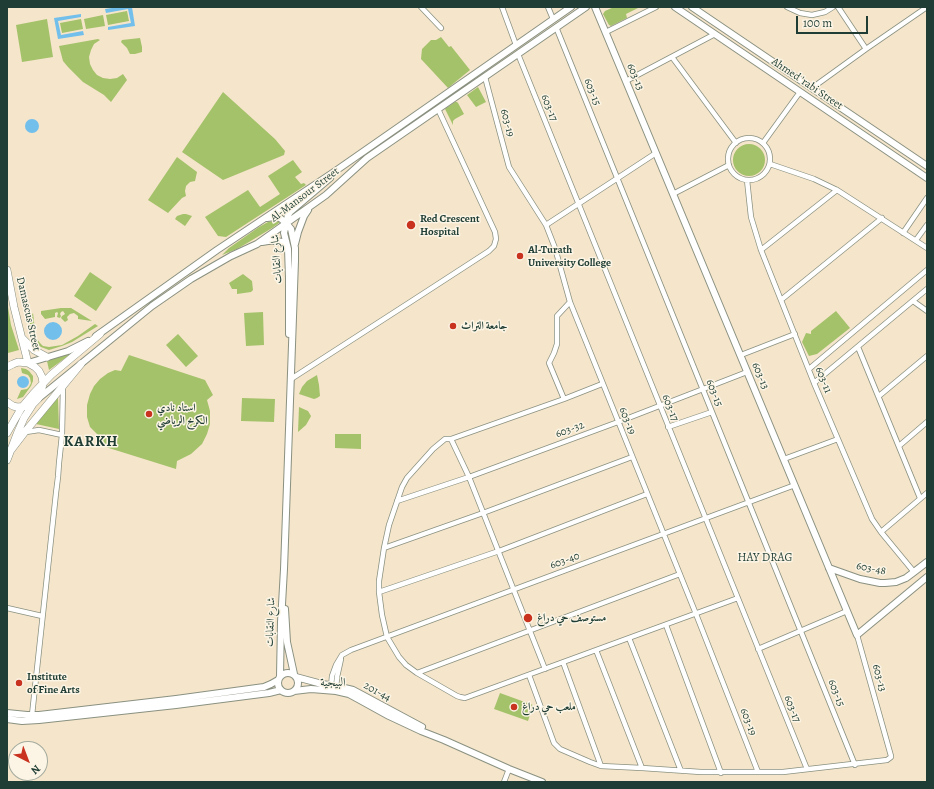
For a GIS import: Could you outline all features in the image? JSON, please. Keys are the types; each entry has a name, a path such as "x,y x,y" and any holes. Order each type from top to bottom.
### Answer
{"main road":[{"name":"Damascus Street","path":"7,270 14,308 28,363"},
{"path":"7,432 22,407 43,383 100,334"},
{"path":"21,338 34,350 47,357"},
{"path":"7,372 25,353"},
{"path":"7,363 7,367 18,362 28,363 39,371 43,383 41,394 24,418 7,460"},
{"path":"11,450 81,364"},
{"path":"7,402 13,406 22,407 28,406 35,401"}],"street":[{"path":"421,7 441,28"},
{"path":"502,7 516,45"},
{"path":"548,7 553,19"},
{"name":"Al-Mansour Street","path":"28,363 68,351 85,344 217,250 292,201 571,7"},
{"name":"Al-Mansour Street","path":"35,401 152,306 184,284 231,256 257,244 339,185 367,158 586,7"},
{"name":"603-13","path":"595,7 857,635 891,757 887,760 855,765"},
{"path":"606,32 656,7"},
{"name":"Ahmed 'rabi Street","path":"676,7 927,178"},
{"name":"Ahmed 'rabi Street","path":"692,7 927,166"},
{"path":"787,7 800,13 812,15 825,12 833,7"},
{"path":"838,7 866,49"},
{"path":"812,88 927,7"},
{"name":"603-15","path":"556,28 855,765"},
{"path":"626,81 715,34"},
{"name":"603-17","path":"518,54 807,769"},
{"path":"672,57 736,143"},
{"name":"603-19","path":"485,77 509,167 546,225 570,302 758,772"},
{"path":"763,143 800,92"},
{"path":"291,379 489,251 494,246 496,239 495,232 438,110"},
{"path":"749,138 756,139 763,143 767,147 770,158 770,164 764,174 753,180 741,179 736,176 731,171 728,159 729,153 736,143 742,139 749,138"},
{"path":"546,225 656,153"},
{"path":"261,221 275,217 280,218 286,223 290,212 348,162"},
{"path":"770,164 814,179 837,190 927,248"},
{"path":"673,194 729,165"},
{"name":"603-11","path":"747,180 751,217 761,250 814,383 872,519 914,572"},
{"path":"761,250 837,190"},
{"path":"903,232 927,198"},
{"path":"295,248 298,232 304,216 312,205"},
{"path":"781,300 882,218"},
{"name":"شارع النقابات","path":"286,223 284,233 288,249 289,278 288,374 291,379"},
{"name":"شارع النقابات","path":"279,678 295,261 295,248 292,231 286,223"},
{"path":"916,240 927,225"},
{"path":"257,244 268,241 276,241 284,243 288,249"},
{"path":"809,369 927,270"},
{"path":"814,383 927,289"},
{"path":"913,301 927,311"},
{"path":"564,399 549,363 557,344 557,316 570,302"},
{"path":"741,355 795,334"},
{"path":"858,347 920,498"},
{"path":"879,396 927,356"},
{"name":"603-32","path":"397,501 469,477 747,372"},
{"path":"602,384 451,439 445,439 427,455 405,482 389,525 380,566 379,592 382,615 388,637 402,660 406,665 417,672 457,696 465,698 738,598"},
{"path":"32,715 62,435 63,385"},
{"path":"668,427 712,412"},
{"path":"899,446 927,422"},
{"path":"24,433 39,430 62,435"},
{"path":"451,439 469,477 545,669"},
{"path":"784,459 838,439"},
{"path":"384,548 632,457"},
{"name":"603-40","path":"333,688 342,655 352,650 795,485"},
{"path":"881,532 927,493"},
{"path":"379,592 499,551 647,494"},
{"name":"603-48","path":"829,568 860,579 880,583 890,583 901,580 927,563"},
{"name":"شارع النقابات","path":"284,569 287,642 295,676"},
{"path":"417,672 680,574"},
{"path":"857,635 927,577"},
{"path":"7,608 42,616"},
{"path":"758,649 847,611"},
{"path":"666,625 721,772"},
{"path":"629,638 681,771"},
{"path":"596,650 642,768"},
{"path":"563,662 601,766"},
{"path":"7,719 33,721 176,702 264,687 272,684 283,674 288,673 295,676 298,680 298,684 294,691 287,693 281,690 278,686 279,678"},
{"path":"529,675 554,743 560,749 601,766 681,771 783,772 855,765"},
{"name":"201-44","path":"295,676 333,688"},
{"name":"201-44","path":"294,691 333,688 353,690 444,740 542,782"},
{"path":"7,713 32,715 269,693 281,690"},
{"path":"504,782 509,769"}],"green space":[{"path":"614,7 640,7 626,14 627,18 611,26 603,14 605,11"},
{"path":"127,11 129,21 108,25 106,15"},
{"path":"103,15 105,26 86,29 84,19"},
{"path":"47,19 53,57 22,62 16,25"},
{"path":"81,19 83,29 62,33 60,23"},
{"path":"441,37 449,47 451,46 470,70 448,88 421,59 422,49 431,40 436,40"},
{"path":"140,38 142,52 135,54 130,54 121,42 122,40"},
{"path":"98,39 100,40 94,44 89,57 93,70 97,75 103,78 117,78 123,74 127,80 111,102 104,95 83,82 68,67 63,61 59,46"},
{"path":"478,87 486,102 476,107 467,95"},
{"path":"223,92 275,139 285,151 284,155 223,180 182,152"},
{"path":"455,102 458,103 464,114 453,121 453,125 445,109"},
{"path":"746,144 752,144 761,148 765,160 761,172 752,176 746,176 737,172 733,163 733,157 737,148"},
{"path":"177,157 197,172 195,181 190,182 186,186 186,196 182,198 168,213 148,200"},
{"path":"293,160 302,172 295,177 301,184 304,183 306,185 226,237 218,236 205,217 248,190 260,207 280,194 268,176"},
{"path":"183,214 192,216 185,226 175,219 177,216"},
{"path":"279,221 279,223 237,249 222,255 229,248 259,227 268,222"},
{"path":"90,272 112,287 96,311 74,296"},
{"path":"243,274 252,281 253,290 251,292 237,294 237,289 232,289 229,283"},
{"path":"7,301 11,325 19,350 8,353 7,342"},
{"path":"71,308 92,321 78,319 78,316 74,313 67,317 68,320 65,322 61,318 65,314 63,311 60,314 60,318 57,317 57,312 55,313 55,317 45,319 41,314 41,311"},
{"path":"836,311 850,328 817,354 809,356 802,342 806,333 811,334 811,331"},
{"path":"263,312 264,345 246,346 244,313"},
{"path":"33,313 37,339 43,346 49,347 62,345 95,324 98,326 72,342 49,350 36,343 29,321"},
{"path":"178,334 198,356 186,367 166,345"},
{"path":"71,352 72,353 49,370 47,361"},
{"name":"استاد نادي الكرخ الرياضي","path":"129,355 205,380 213,395 207,400 210,411 210,424 202,444 191,454 177,461 176,469 96,444 98,435 90,427 87,417 87,405 90,394 100,379 108,373 115,370 121,371"},
{"path":"21,368 29,371 33,376 33,381 23,397 17,399 21,390 27,389 31,383 28,375 22,373"},
{"path":"317,375 320,396 314,399 299,394 307,381"},
{"path":"58,397 59,429 36,424"},
{"path":"242,398 275,399 274,422 241,421"},
{"path":"299,407 308,411 311,416 306,425 298,432"},
{"path":"335,434 361,434 361,449 335,448"},
{"name":"ملعب حي دراغ","path":"500,693 533,705 528,721 494,709"}],"water":[{"path":"132,7 135,26 108,30 108,27 131,23 128,9 106,13 105,9"},
{"path":"81,14 81,17 58,21 61,35 83,31 84,35 58,39 54,18"},
{"path":"32,119 37,121 39,126 37,131 32,133 27,131 25,126 27,121"},
{"path":"53,322 59,325 62,331 59,337 53,340 47,337 44,331 47,325"},
{"path":"21,376 25,376 29,382 25,388 21,388 17,384 17,380"}],"place":[{"name":"Red Crescent Hospital","path":"411,225"},
{"name":"Al-Turath University College","path":"520,256"},
{"name":"جامعة التراث","path":"453,326"},
{"name":"استاد نادي الكرخ الرياضي","path":"149,414"},
{"name":"مستوصف حي دراغ","path":"528,618"},
{"name":"Institute of Fine Arts","path":"19,683"},
{"name":"ملعب حي دراغ","path":"514,707"}],"district":[{"name":"KARKH","path":"91,442"},
{"name":"HAY DRAG","path":"765,558"},
{"name":"البيجية","path":"333,683"}]}
